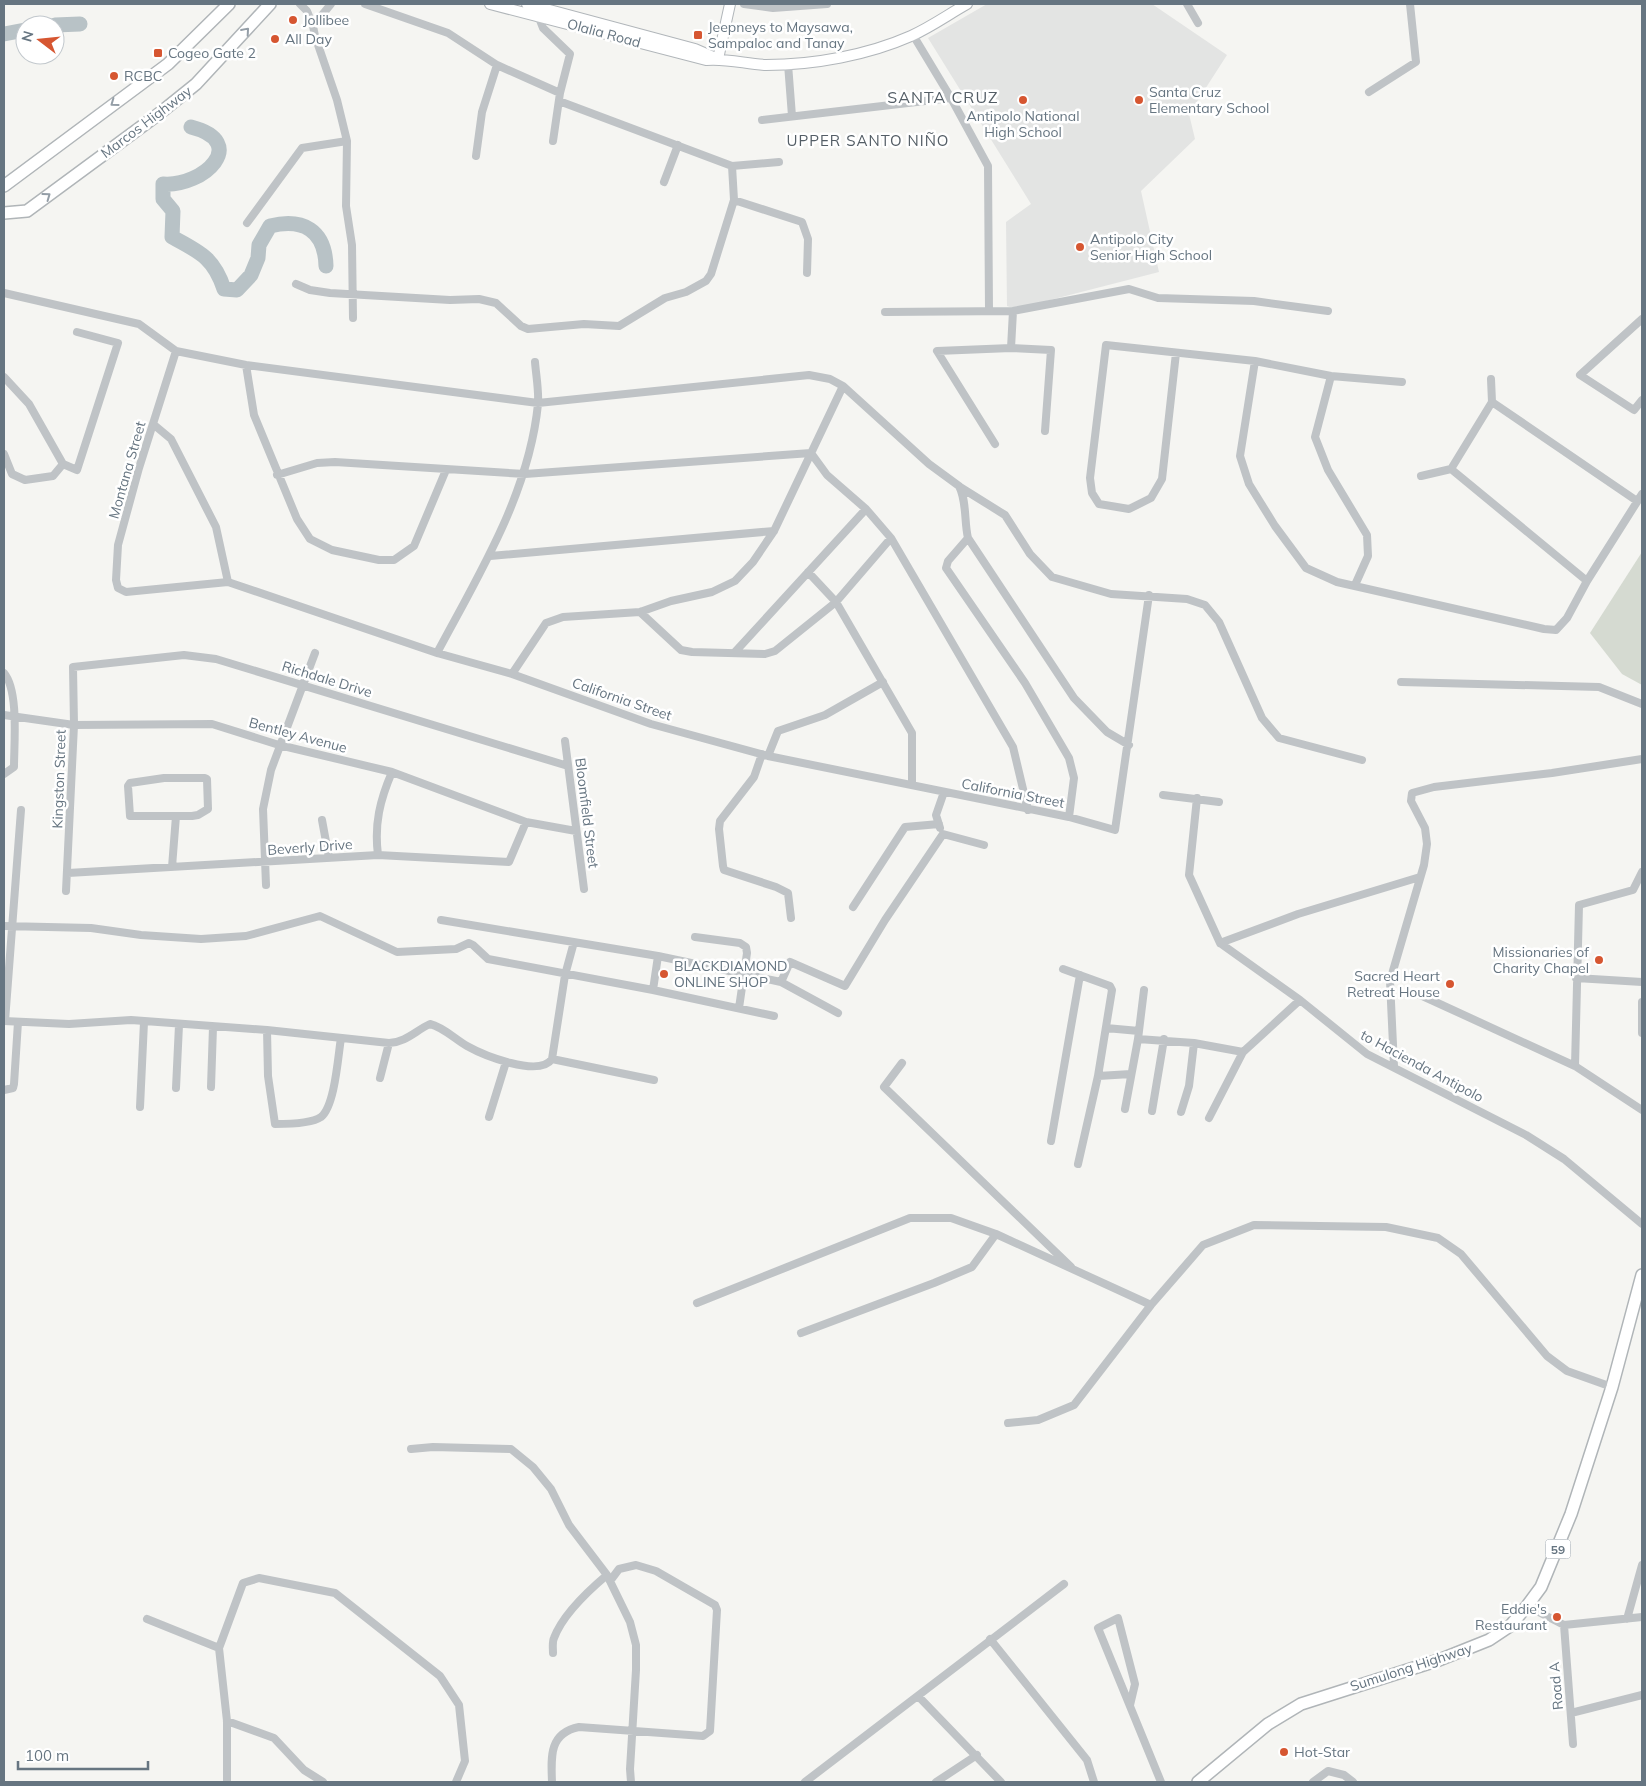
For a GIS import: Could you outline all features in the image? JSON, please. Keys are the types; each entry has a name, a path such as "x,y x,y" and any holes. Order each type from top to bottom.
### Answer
{"main road":[{"path":"4,186 168,64 229,4"},
{"name":"Marcos Highway","path":"4,213 27,211 160,113 196,84 270,4"},
{"name":"Olalia Road","path":"490,4 539,12 695,49 718,59 765,65 788,64 884,47 913,35 967,4"},
{"name":"Olalia Road","path":"527,4 539,12"},
{"path":"718,59 730,4"},
{"name":"Sumulong Highway","path":"1198,1782 1268,1724 1301,1704 1439,1660 1489,1640 1510,1626 1541,1587 1554,1559 1612,1387 1642,1275"}],"street":[{"path":"300,4 307,11 313,26 337,100 347,142 346,206 352,245 353,318"},
{"path":"313,26 331,4"},
{"path":"366,4 448,33 497,64 559,97 732,166 779,162"},
{"path":"744,4 773,8 827,4"},
{"path":"1187,4 1198,23"},
{"path":"1369,92 1416,62 1410,4"},
{"path":"539,12 543,28 570,54 559,97 552,141"},
{"path":"913,35 951,98 988,166 989,310"},
{"path":"476,156 482,112 497,64"},
{"path":"788,64 792,116"},
{"path":"762,120 951,98"},
{"path":"247,223 302,148 347,142"},
{"path":"664,182 678,145"},
{"path":"296,284 316,291 450,300 479,299 496,303 521,326 528,329 584,324 619,326 665,298 686,292 706,281 711,274 734,200 732,166"},
{"path":"734,200 802,222 808,239 807,272"},
{"path":"885,312 1013,311 1129,289 1158,298 1254,301 1328,311"},
{"path":"4,293 139,324 176,352 246,365 538,403 809,375 830,379 843,386 928,464 1005,515 1030,554 1052,577 1111,594 1187,598 1205,605 1219,622 1262,718 1279,738 1362,760"},
{"path":"1012,348 1013,311"},
{"path":"1642,320 1580,375 1634,410 1642,400"},
{"path":"4,377 30,404 63,464 77,470 118,344 77,332"},
{"path":"1176,353 1162,479 1151,498 1129,510 1099,504 1092,493 1090,478 1106,345 1255,361 1331,376 1402,382"},
{"path":"995,444 937,351 1012,348 1050,350 1045,431"},
{"name":"Montana Street","path":"126,592 118,588 116,580 118,546 176,352"},
{"path":"1255,361 1240,456 1249,484 1275,526 1306,568 1337,582 1544,629 1556,630 1567,618 1587,580 1640,497 1492,402"},
{"path":"437,653 490,556 525,474 538,403 535,362"},
{"path":"246,365 254,415 277,475 297,519 310,539 332,550 394,560 414,546 446,470"},
{"path":"1331,376 1315,437 1328,470 1367,535 1368,556 1355,585"},
{"path":"1421,476 1451,469 1492,402 1491,379"},
{"path":"512,674 546,623 563,617 640,612 671,601 712,592 735,581 753,562 774,531 843,386"},
{"path":"153,424 171,439 216,527 228,582"},
{"path":"277,475 317,462 525,474 811,453"},
{"path":"811,453 827,475 866,509 890,538 1013,747 1028,810"},
{"path":"4,454 12,474 25,480 53,476 63,464"},
{"path":"1451,469 1587,580"},
{"path":"959,486 962,491 964,524 968,538 1074,698 1107,732 1129,746 1149,595"},
{"path":"735,652 866,509"},
{"path":"490,556 774,531"},
{"path":"640,612 681,650 765,654 775,651 836,602 890,538"},
{"path":"968,538 948,561 946,568 1025,683 1069,758 1074,778 1069,817"},
{"path":"808,572 836,602 912,733 912,785"},
{"name":"California Street","path":"126,592 228,582 437,653 512,674 651,724 765,755 1069,817 1116,830 1120,788 1129,746"},
{"path":"266,885 263,809 271,770 279,745 305,685 315,653"},
{"name":"Richdale Drive","path":"73,667 184,655 216,659 568,766"},
{"name":"Kingston Street","path":"66,891 74,725 73,667"},
{"path":"4,673 9,679 14,717 14,767 4,774"},
{"path":"791,918 788,894 776,887 724,870 719,829 720,821 754,777 778,731 825,715 884,682"},
{"path":"1402,682 1599,688 1642,704"},
{"name":"Bentley Avenue","path":"4,715 74,725 212,724 279,745 392,772 526,822 576,832"},
{"name":"Bloomfield Street","path":"565,741 584,889"},
{"path":"1394,1066 1390,980 1420,877 1427,844 1424,828 1411,801 1411,795 1415,792 1434,787 1552,773 1642,759"},
{"path":"378,855 375,835 378,812 392,772"},
{"path":"164,778 205,778 207,781 208,809 198,815 176,816 130,816 128,786 130,783 164,778"},
{"path":"943,834 936,815 944,792"},
{"path":"1163,795 1219,802"},
{"path":"1197,798 1189,875 1220,943 1298,914 1420,877"},
{"path":"21,810 7,926 4,1021 70,1024 131,1020 267,1030 389,1043 399,1042 430,1024 468,1047 506,1062 525,1066 541,1065 549,1063 552,1059 565,975 574,942"},
{"path":"172,867 176,816"},
{"path":"322,820 328,858"},
{"name":"Beverly Drive","path":"68,872 265,863 378,855 509,862 526,822"},
{"path":"853,906 905,826 939,824"},
{"path":"943,834 984,845"},
{"path":"781,982 790,962 845,986 885,920 943,834"},
{"path":"1575,1066 1579,904 1633,890 1642,872"},
{"path":"7,926 91,928 140,935 201,939 246,936 320,916 397,952 456,949 469,943 488,959 565,975 653,990 774,1016"},
{"path":"442,920 658,956 781,982 838,1013"},
{"path":"694,937 743,944 747,950 739,1008"},
{"name":"to Hacienda Antipolo","path":"1220,943 1300,1000 1366,1054 1394,1066 1526,1135 1564,1159 1642,1224"},
{"path":"653,990 658,956"},
{"path":"1063,969 1110,986 1112,990 1098,1076 1078,1164"},
{"path":"1051,1140 1080,975"},
{"path":"1576,978 1642,982"},
{"path":"1124,1109 1138,1035 1144,990"},
{"path":"1418,994 1575,1066 1642,1110"},
{"path":"1209,1118 1243,1052 1300,1000"},
{"path":"1642,1002 1642,1033"},
{"path":"4,1090 13,1088 14,1084 18,1022"},
{"path":"140,1107 144,1022"},
{"path":"176,1088 179,1025"},
{"path":"211,1087 213,1027"},
{"path":"1106,1028 1243,1052"},
{"path":"267,1030 268,1076 275,1124 304,1122 321,1117 330,1105 341,1038"},
{"path":"1152,1111 1164,1039"},
{"path":"1181,1112 1189,1086 1194,1042"},
{"path":"380,1078 389,1043"},
{"path":"552,1059 654,1080"},
{"path":"489,1117 506,1062"},
{"path":"902,1063 884,1087 1076,1272"},
{"path":"1098,1076 1131,1074"},
{"path":"697,1303 910,1218 951,1218 996,1234 1151,1305"},
{"path":"1008,1423 1038,1420 1074,1405 1151,1305 1203,1245 1254,1224 1386,1227 1438,1238 1461,1254 1547,1356 1567,1371 1612,1387"},
{"path":"801,1333 972,1267 996,1234"},
{"path":"411,1450 434,1447 511,1449 533,1467 551,1490 569,1525 608,1578 630,1622 636,1645 632,1730 632,1782"},
{"path":"552,1782 553,1746 564,1732 579,1727 703,1736 710,1732 717,1608 714,1603 656,1571 636,1565 618,1568 608,1578 591,1588 567,1617 554,1638 553,1653"},
{"path":"1628,1619 1642,1565"},
{"path":"227,1782 227,1721 220,1648 244,1583 250,1579 259,1578 335,1593 440,1676 459,1705 465,1761 456,1782"},
{"path":"804,1782 1064,1584"},
{"path":"1527,1606 1564,1626 1642,1617"},
{"path":"147,1618 220,1648"},
{"path":"1130,1705 1135,1684 1118,1618 1098,1628 1161,1782"},
{"name":"Road A","path":"1564,1626 1573,1744"},
{"path":"990,1639 1087,1760 1094,1782"},
{"path":"1571,1712 1642,1695"},
{"path":"918,1696 1001,1782"},
{"path":"227,1721 274,1738 304,1770 323,1782"},
{"path":"936,1782 977,1756"},
{"path":"1314,1782 1328,1771 1344,1775 1353,1782"}],"shaded area":[{"path":"987,4 1152,4 1227,55 1189,114 1195,139 1141,191 1159,272 1015,309 1007,306 1006,222 1031,204 928,38"},
{"path":"1642,552 1642,685 1622,674 1590,633"}],"waterway":[{"path":"65,25 80,24"},
{"path":"4,34 15,32"},
{"path":"191,127 208,134 217,143 219,152 214,162 205,171 193,178 178,183 163,184 163,199 173,211 172,237 205,257 216,270 224,289 237,290 251,275 258,258 259,245 270,226 293,224 310,230 317,235 321,243 325,254 326,266"}],"place":[{"name":"Jollibee","path":"293,20"},
{"name":"Jeepneys to Maysawa, Sampaloc and Tanay","path":"698,35"},
{"name":"All Day","path":"275,39"},
{"name":"Cogeo Gate 2","path":"158,53"},
{"name":"RCBC","path":"114,76"},
{"name":"Antipolo National High School","path":"1023,100"},
{"name":"Santa Cruz Elementary School","path":"1139,100"},
{"name":"Antipolo City Senior High School","path":"1080,247"},
{"name":"Missionaries of Charity Chapel","path":"1599,960"},
{"name":"BLACKDIAMOND ONLINE SHOP","path":"664,974"},
{"name":"Sacred Heart Retreat House","path":"1450,984"},
{"name":"Eddie's Restaurant","path":"1557,1617"},
{"name":"Hot-Star","path":"1284,1752"}],"district":[{"name":"SANTA CRUZ","path":"943,97"},
{"name":"UPPER SANTO NIÑO","path":"868,140"}]}
